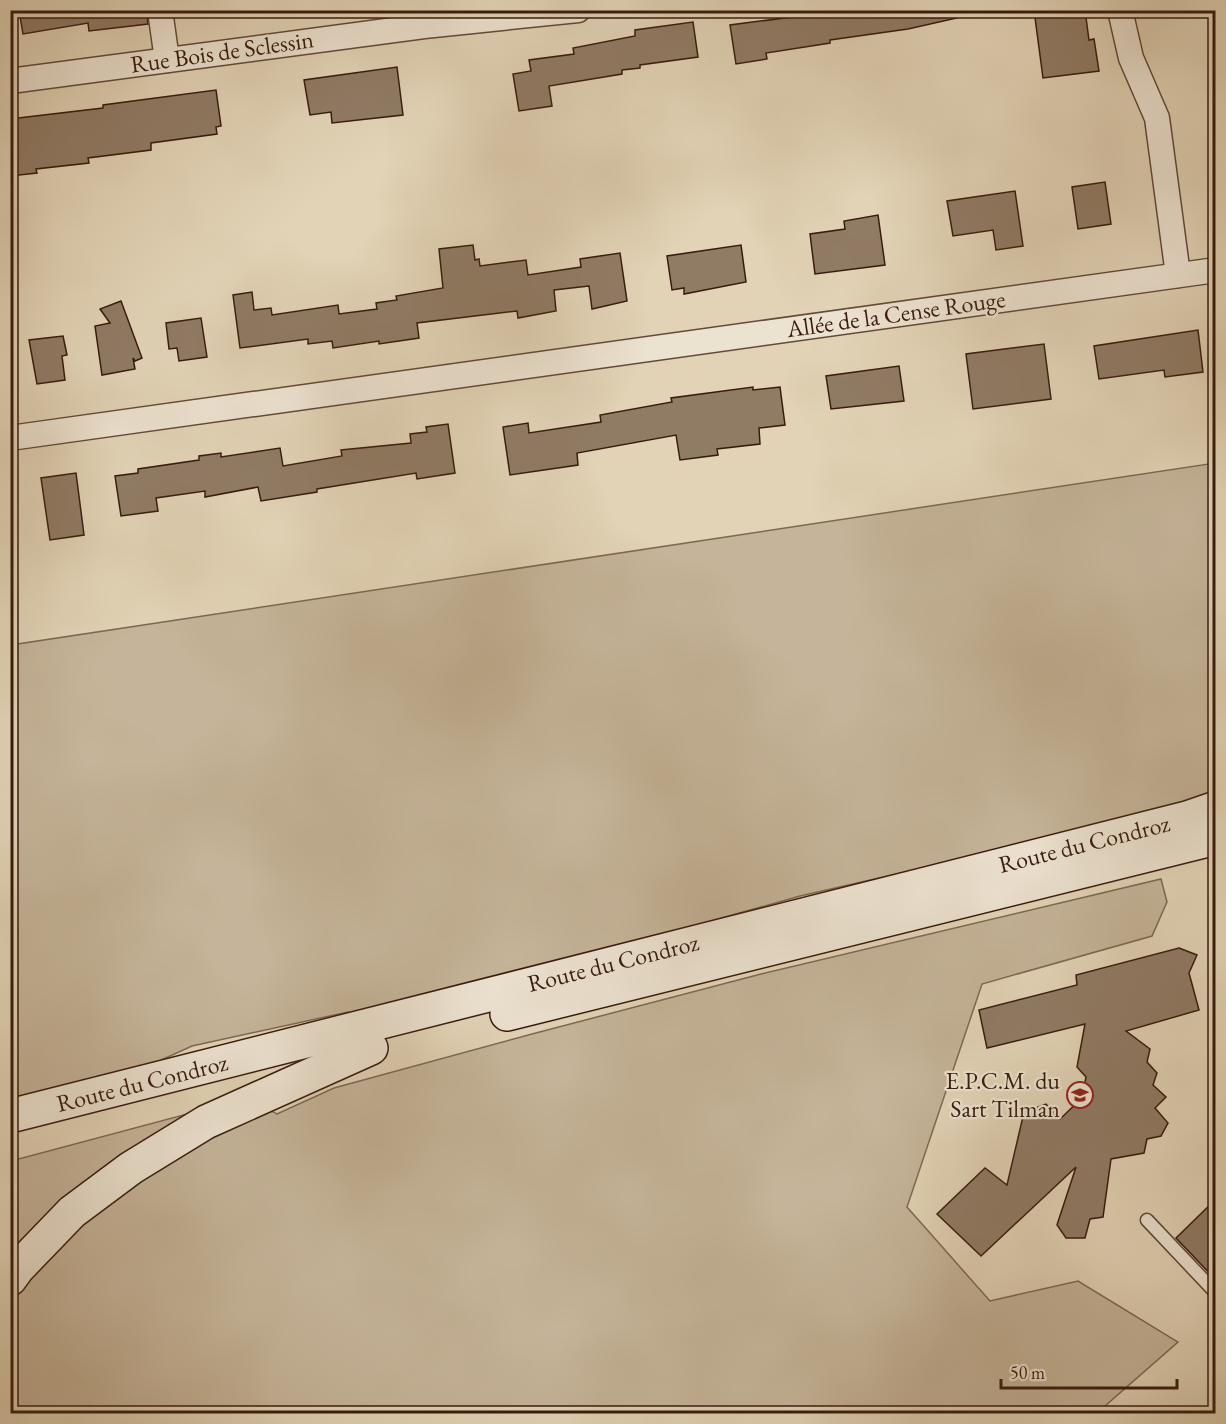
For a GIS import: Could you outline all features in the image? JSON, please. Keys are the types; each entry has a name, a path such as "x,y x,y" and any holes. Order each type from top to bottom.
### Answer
{"main road":[{"name":"Route du Condroz","path":"10,1116 1176,821 1215,808"},
{"name":"Route du Condroz","path":"10,1135 324,1055 371,1048 1215,838"},
{"path":"10,1279 72,1212 131,1168 206,1122 371,1048"}],"street":[{"path":"160,10 167,60"},
{"name":"Rue Bois de Sclessin","path":"10,81 424,26 578,10"},
{"path":"1120,10 1131,58 1157,118 1178,275"},
{"name":"Allée de la Cense Rouge","path":"14,436 1215,270"}],"lane":[{"path":"1147,1220 1215,1293"}],"shaded area":[{"path":"1215,463 1215,797 1129,821 800,896 587,956 363,1015 348,1012 192,1046 137,1071 11,1102 11,645"},
{"path":"1161,879 1167,902 1152,936 982,984 907,1207 990,1301 1078,1281 1178,1342 1097,1413 11,1414 11,1161 247,1098 277,1114 334,1088 532,1034 761,974"}],"building":[{"path":"19,10 146,10 148,24 89,31 88,23 23,34"},
{"path":"822,10 956,10 957,18 908,29 830,40 830,43 766,53 767,59 736,64 730,25 792,17 792,15"},
{"path":"1034,10 1085,10 1089,40 1094,39 1099,71 1043,78"},
{"path":"693,22 698,57 640,65 640,68 622,70 622,74 549,86 552,106 519,111 513,74 531,71 529,60 574,54 573,48 635,36 635,30"},
{"path":"397,67 403,115 332,123 331,112 310,115 304,80"},
{"path":"216,90 221,126 216,127 217,134 151,143 151,150 88,158 89,163 36,169 37,173 10,176 10,119 103,108 103,105"},
{"path":"1105,182 1111,224 1078,229 1072,187"},
{"path":"1015,191 1023,246 996,250 993,230 953,236 947,201"},
{"path":"878,215 885,265 815,274 810,234 845,229 844,221"},
{"path":"473,245 475,260 479,259 480,266 526,260 528,275 581,267 580,259 620,253 627,301 592,309 589,286 554,290 556,311 518,318 517,311 417,323 419,338 333,348 332,341 308,344 308,339 240,348 233,295 252,292 254,310 271,308 272,315 338,305 339,314 377,309 376,303 397,300 396,296 443,288 439,249"},
{"path":"741,245 746,282 684,294 684,288 672,290 667,256"},
{"path":"121,301 142,358 135,361 133,358 135,369 102,375 95,326 110,323 100,309"},
{"path":"201,318 207,357 179,361 177,348 169,349 166,323"},
{"path":"1198,330 1203,372 1165,377 1164,370 1099,379 1094,346"},
{"path":"63,336 67,355 62,356 65,380 37,384 29,340"},
{"path":"1044,344 1051,399 973,409 966,354"},
{"path":"899,366 904,401 831,409 826,376"},
{"path":"753,387 753,390 780,387 785,425 759,428 760,444 717,449 718,455 680,460 676,435 577,453 578,465 510,475 503,427 528,423 529,433 601,422 600,415 672,402 671,398"},
{"path":"448,424 455,473 417,479 416,473 317,489 317,492 261,501 258,487 205,497 205,491 156,498 158,511 121,516 115,476 138,473 138,469 199,460 199,456 221,453 221,457 280,448 283,466 342,456 341,450 411,443 410,434 427,432 426,427"},
{"path":"76,473 84,535 50,540 41,478"},
{"path":"1179,948 1197,955 1189,973 1199,1010 1126,1031 1150,1049 1147,1062 1157,1073 1153,1085 1166,1097 1155,1108 1168,1123 1161,1136 1147,1139 1144,1153 1111,1159 1103,1217 1090,1219 1085,1238 1066,1238 1057,1225 1076,1167 981,1256 937,1214 985,1168 1007,1185 1024,1112 1046,1104 1060,1119 1082,1098 1086,1077 1077,1067 1085,1024 987,1048 979,1010 1077,985 1076,975"},
{"path":"1215,1200 1215,1279 1176,1238"}],"place":[{"name":"E.P.C.M. du Sart Tilman","path":"1080,1095"}]}
